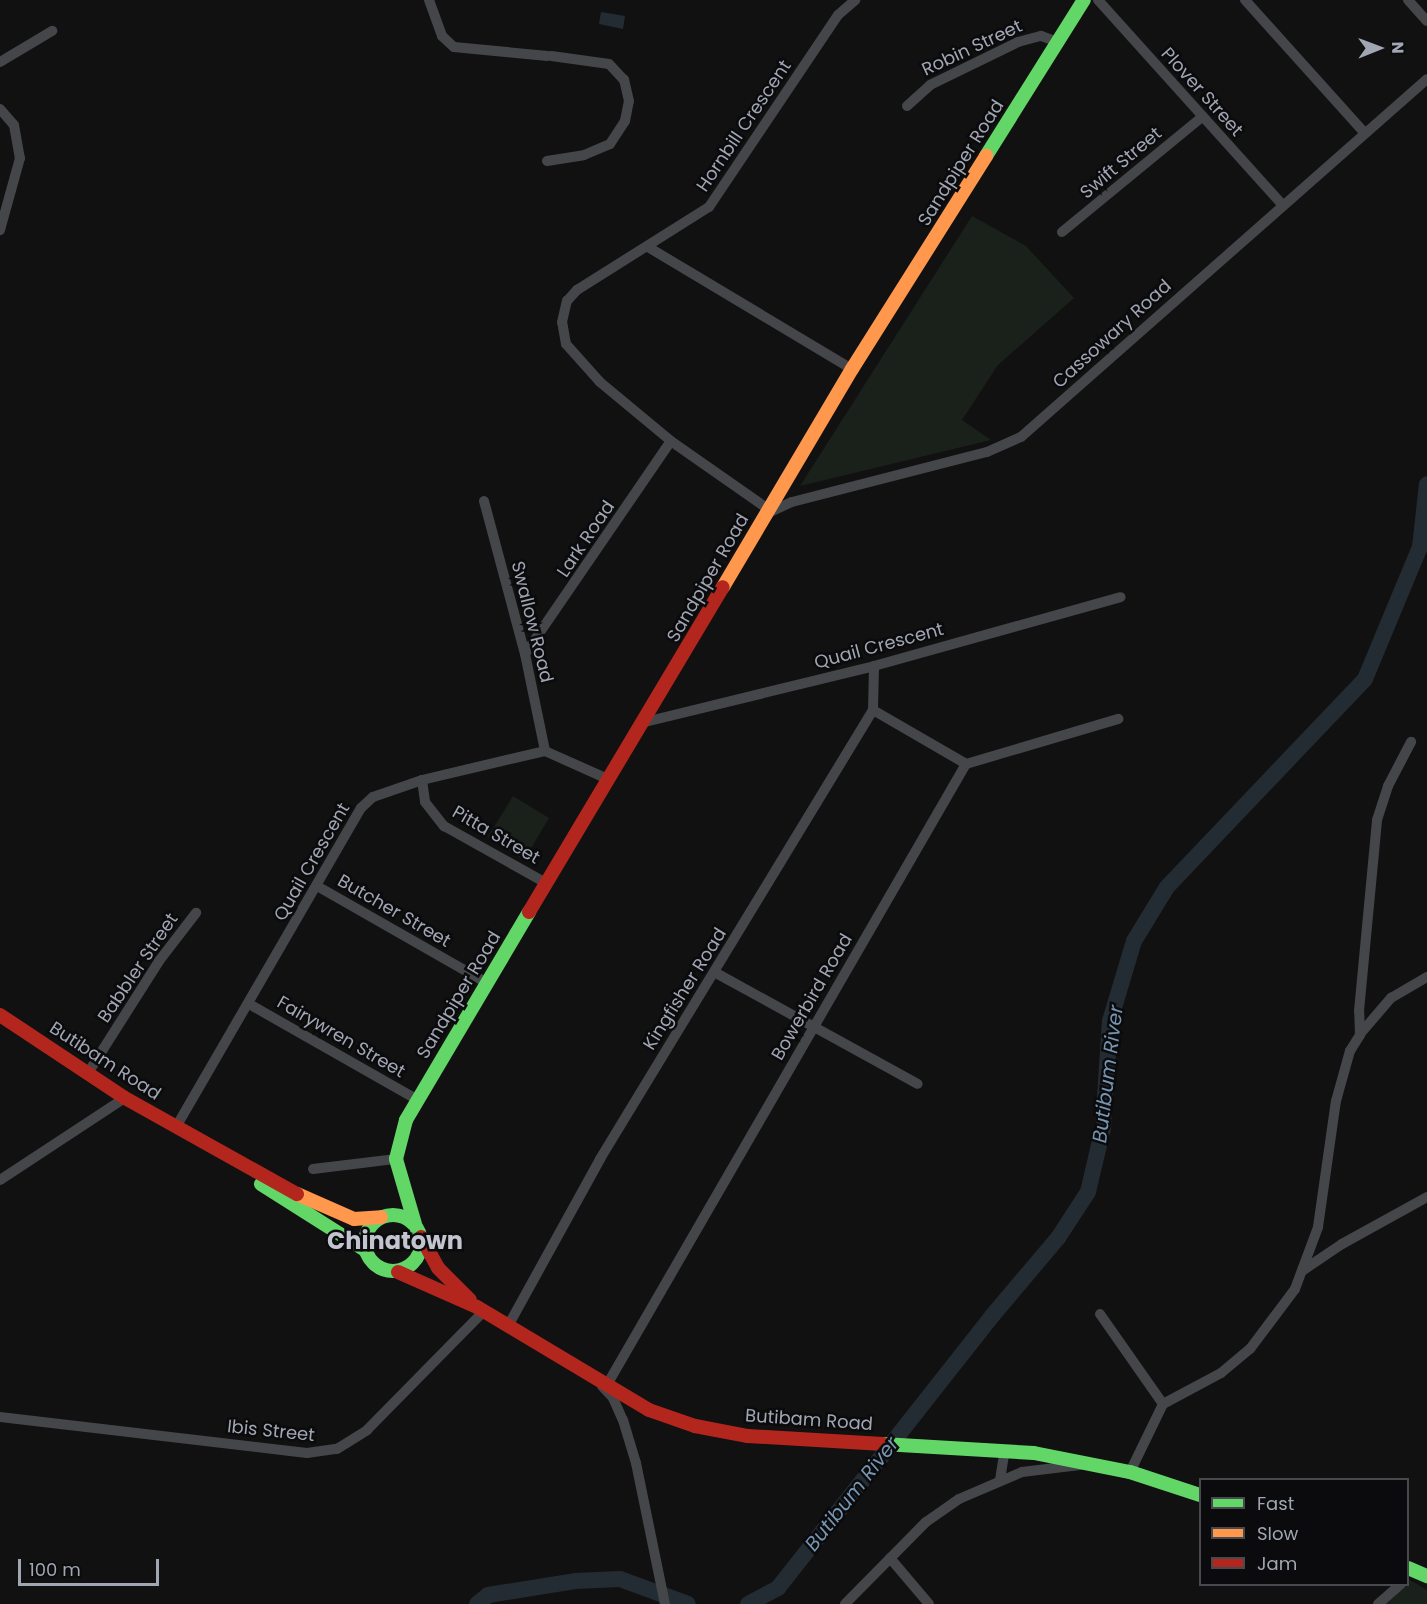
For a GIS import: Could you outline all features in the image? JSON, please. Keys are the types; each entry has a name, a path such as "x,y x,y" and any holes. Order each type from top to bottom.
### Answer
{"main road":[{"name":"Sandpiper Road","path":"418,1231 402,1186 396,1159 402,1131 418,1100 608,779 645,722 852,369 1084,0"},
{"name":"Butibam Road","path":"0,1015 125,1098 191,1136 365,1250"},
{"name":"Butibam Road","path":"191,1136 234,1155 324,1209 354,1219 386,1216"},
{"path":"386,1216 418,1231 417,1259 398,1272 375,1266 365,1250 368,1229 386,1216 402,1186"},
{"name":"Butibam Road","path":"418,1231 438,1268 480,1309"},
{"name":"Butibam Road","path":"398,1272 480,1309 608,1383 649,1410 695,1426 748,1436 1005,1450 1095,1464 1130,1472 1199,1495"},
{"path":"1417,1574 1427,1588"}],"street":[{"path":"429,0 442,36 454,47 609,64 624,80 629,101 625,121 610,144 584,155 547,162"},
{"name":"Hornbill Crescent","path":"767,512 671,441 600,382 566,344 563,334 567,301 577,290 709,207 838,15 855,0"},
{"name":"Plover Street","path":"1098,0 1201,118 1282,204"},
{"path":"1245,0 1364,132"},
{"path":"1408,0 1427,21"},
{"path":"0,62 52,31"},
{"name":"Robin Street","path":"907,106 930,85 1018,42 1041,36 1058,42"},
{"name":"Cassowary Road","path":"767,512 792,502 1008,445 1427,79"},
{"path":"0,109 14,125 20,158 12,200 0,230"},
{"name":"Swift Street","path":"1062,232 1201,118"},
{"path":"648,247 852,369"},
{"name":"Lark Road","path":"525,654 671,441"},
{"name":"Swallow Road","path":"484,501 525,654 545,751"},
{"name":"Quail Crescent","path":"645,722 874,666 1121,597"},
{"name":"Kingfisher Road","path":"508,1326 600,1158 716,973 873,710 874,666"},
{"path":"873,710 966,764 1118,719"},
{"path":"1360,1035 1359,1011 1377,820 1388,786 1411,742"},
{"path":"545,751 608,779"},
{"name":"Quail Crescent","path":"176,1127 361,808 386,792 422,780 545,751"},
{"name":"Bowerbird Road","path":"608,1383 966,764"},
{"name":"Pitta Street","path":"422,780 425,802 444,826 546,883"},
{"name":"Butcher Street","path":"317,886 486,983"},
{"name":"Babbler Street","path":"88,1073 159,961 196,914"},
{"path":"716,973 918,1084"},
{"path":"1130,1472 1163,1404 1221,1374 1250,1349 1281,1313 1302,1271 1318,1227 1336,1101 1350,1052 1360,1035 1391,998 1427,977"},
{"name":"Fairywren Street","path":"249,1004 418,1100"},
{"path":"0,1179 125,1098"},
{"path":"313,1169 396,1159"},
{"path":"1302,1271 1342,1244 1427,1197"},
{"name":"Ibis Street","path":"0,1417 308,1453 329,1451 349,1444 366,1430 480,1309"},
{"path":"1100,1314 1163,1404"},
{"path":"589,1373 613,1398 623,1420 665,1604"},
{"path":"1000,1480 1005,1450"},
{"path":"845,1604 926,1522 959,1499 1022,1472 1095,1464"},
{"path":"890,1558 928,1604"},
{"path":"1378,1604 1399,1586"}],"shaded area":[{"path":"601,12 625,16 623,29 599,24"},
{"path":"972,216 1026,246 1074,298 998,365 962,420 991,440 800,486"},
{"path":"513,796 549,818 524,860 488,837"},
{"path":"1409,1580 1427,1590 1427,1604 1380,1604 1400,1586 1409,1586"}],"waterway":[{"name":"Butibum River","path":"748,1604 778,1588 992,1316 1058,1238 1088,1192 1103,1128 1110,1021 1134,941 1167,887 1365,679 1420,547 1427,484"},
{"name":"Butibum River","path":"477,1604 488,1595 575,1581 620,1579 688,1604"}],"traffic: fast":[{"path":"986,156 1084,0"},
{"path":"415,1224 396,1159 406,1120 529,912"},
{"path":"261,1184 365,1250"},
{"path":"387,1215 399,1215 409,1219 417,1227 421,1243 417,1259 409,1267 399,1271 387,1271 377,1267 369,1259 365,1249 365,1237 369,1227 377,1219 387,1215"},
{"path":"883,1444 1034,1453 1130,1472 1199,1495"},
{"path":"1409,1568 1427,1576"}],"traffic: slow":[{"path":"723,587 852,369 986,156"},
{"path":"297,1194 354,1219 381,1217"}],"traffic: jam":[{"path":"529,912 723,587"},
{"path":"0,1015 125,1098 297,1194"},
{"path":"421,1237 438,1268 470,1300"},
{"path":"398,1272 477,1307 649,1410 695,1426 748,1436 883,1444"}],"district":[{"name":"Chinatown","path":"395,1241"}]}
